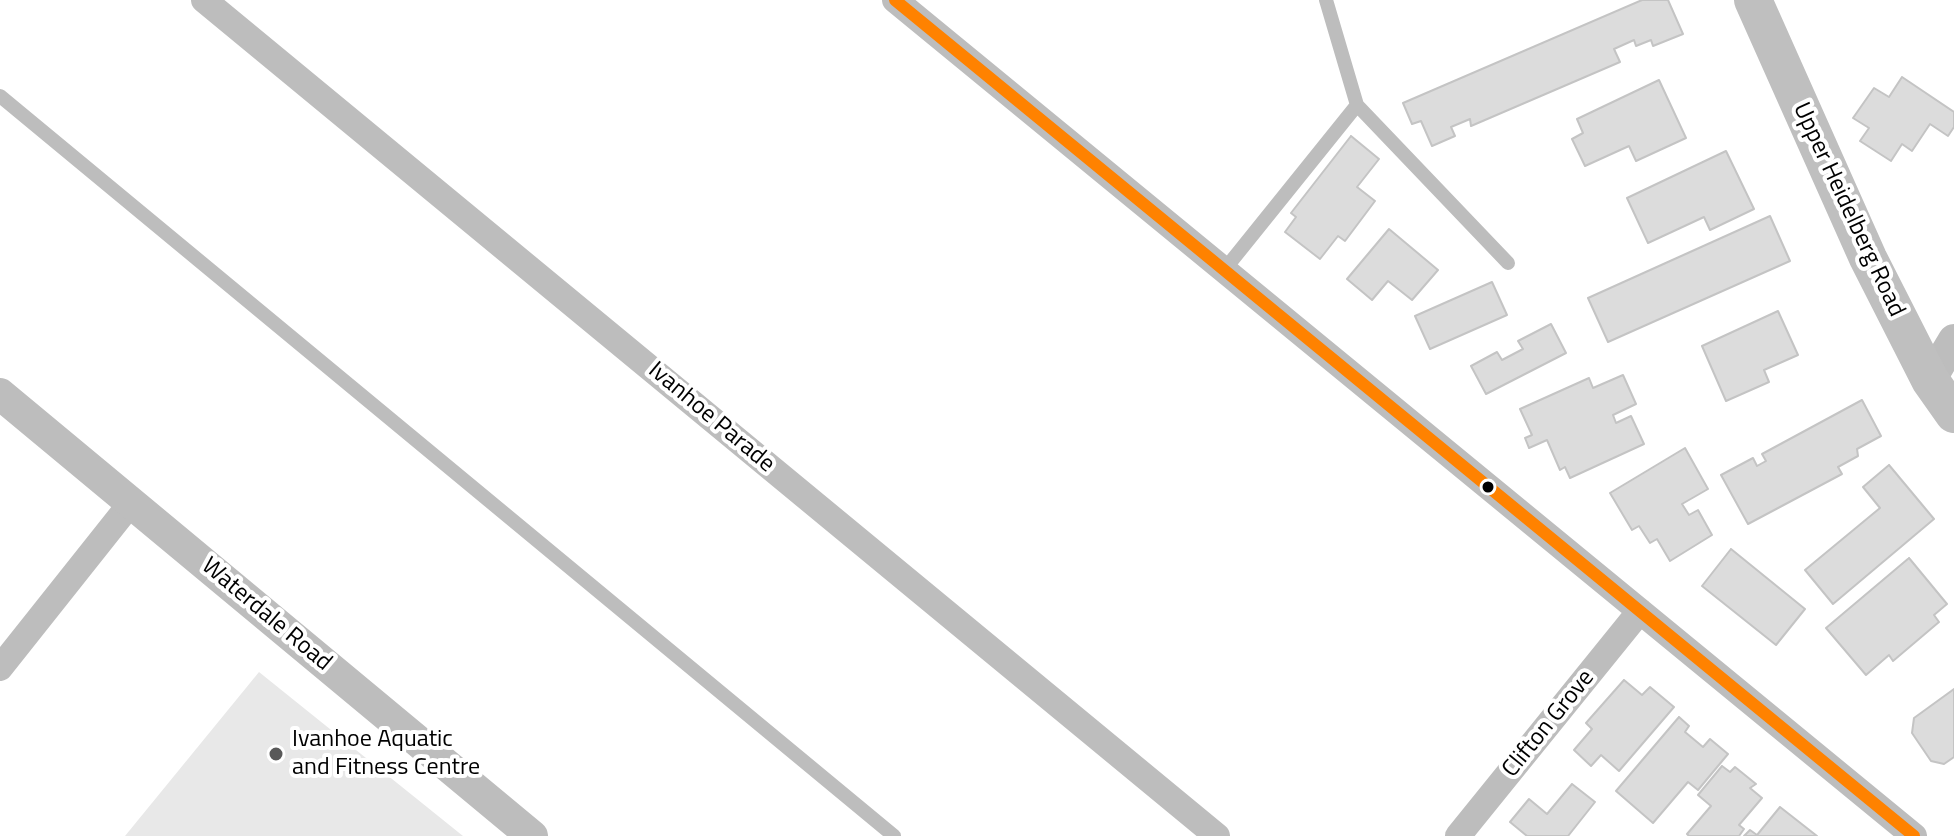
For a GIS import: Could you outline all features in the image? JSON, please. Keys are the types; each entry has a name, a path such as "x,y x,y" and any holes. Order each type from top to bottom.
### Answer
{"main road":[{"name":"Upper Heidelberg Road","path":"1753,0 1868,258 1930,380 1954,414"}],"street":[{"name":"Ivanhoe Parade","path":"204,0 1217,836"},
{"path":"895,0 1914,836"},
{"path":"1930,380 1954,340"},
{"name":"Waterdale Road","path":"0,394 532,836"},
{"path":"0,668 131,503"},
{"name":"Clifton Grove","path":"1458,836 1640,611"}],"lane":[{"path":"1326,0 1357,105 1508,263"},
{"path":"0,96 894,836"},
{"path":"1225,269 1357,105"}],"shaded area":[{"name":"Ivanhoe Aquatic and Fitness Centre","path":"259,672 463,836 125,836"}],"building":[{"path":"1642,0 1668,0 1683,34 1653,46 1651,40 1636,46 1634,40 1614,49 1620,62 1471,126 1470,119 1451,127 1455,136 1432,146 1421,121 1412,124 1403,103"},
{"path":"1902,77 1954,112 1954,127 1948,136 1930,124 1912,151 1902,144 1891,161 1860,141 1869,128 1853,118 1874,88 1889,97"},
{"path":"1659,80 1686,138 1636,161 1629,146 1585,166 1572,139 1583,133 1577,119"},
{"path":"1351,136 1379,159 1357,187 1375,201 1345,241 1338,236 1320,259 1285,232 1296,217 1291,213"},
{"path":"1726,151 1754,209 1710,230 1704,217 1648,243 1627,198"},
{"path":"1770,216 1790,261 1608,342 1588,298"},
{"path":"1389,229 1438,270 1412,300 1388,281 1372,300 1347,279"},
{"path":"1492,282 1507,315 1430,349 1415,316"},
{"path":"1778,311 1798,355 1764,370 1769,382 1726,401 1702,346"},
{"path":"1551,324 1566,353 1486,394 1471,366 1497,352 1502,360 1523,349 1518,341"},
{"path":"1623,375 1636,404 1613,415 1616,423 1631,416 1644,444 1570,478 1565,467 1560,470 1547,440 1529,448 1525,438 1532,435 1520,409 1589,378 1593,388"},
{"path":"1862,400 1881,436 1857,449 1858,456 1838,467 1842,474 1748,524 1721,475 1753,458 1757,466 1766,461 1762,454"},
{"path":"1685,448 1708,489 1682,504 1689,515 1698,510 1712,535 1670,561 1657,539 1650,543 1639,526 1632,530 1610,493"},
{"path":"1889,465 1934,519 1833,604 1805,570 1880,508 1863,487"},
{"path":"1731,549 1805,609 1776,645 1702,586"},
{"path":"1909,558 1947,604 1934,615 1939,622 1893,661 1889,655 1866,675 1826,628"},
{"path":"1624,680 1642,695 1650,687 1674,707 1619,771 1601,755 1591,766 1574,750 1592,729 1586,723"},
{"path":"1954,689 1954,757 1944,764 1931,761 1912,733 1914,718"},
{"path":"1679,717 1689,726 1685,732 1703,747 1710,739 1728,754 1698,790 1688,782 1653,823 1616,791"},
{"path":"1722,766 1730,772 1735,767 1756,784 1750,788 1762,798 1739,825 1744,829 1739,836 1689,836 1687,834 1711,806 1698,795"},
{"path":"1572,784 1595,802 1568,836 1527,836 1510,822 1529,799 1547,814"},
{"path":"1780,807 1817,836 1744,836 1750,830 1757,835"}],"transit line":[{"path":"895,0 1914,836"}],"place":[{"name":"Ivanhoe Aquatic and Fitness Centre","path":"276,754"}]}
